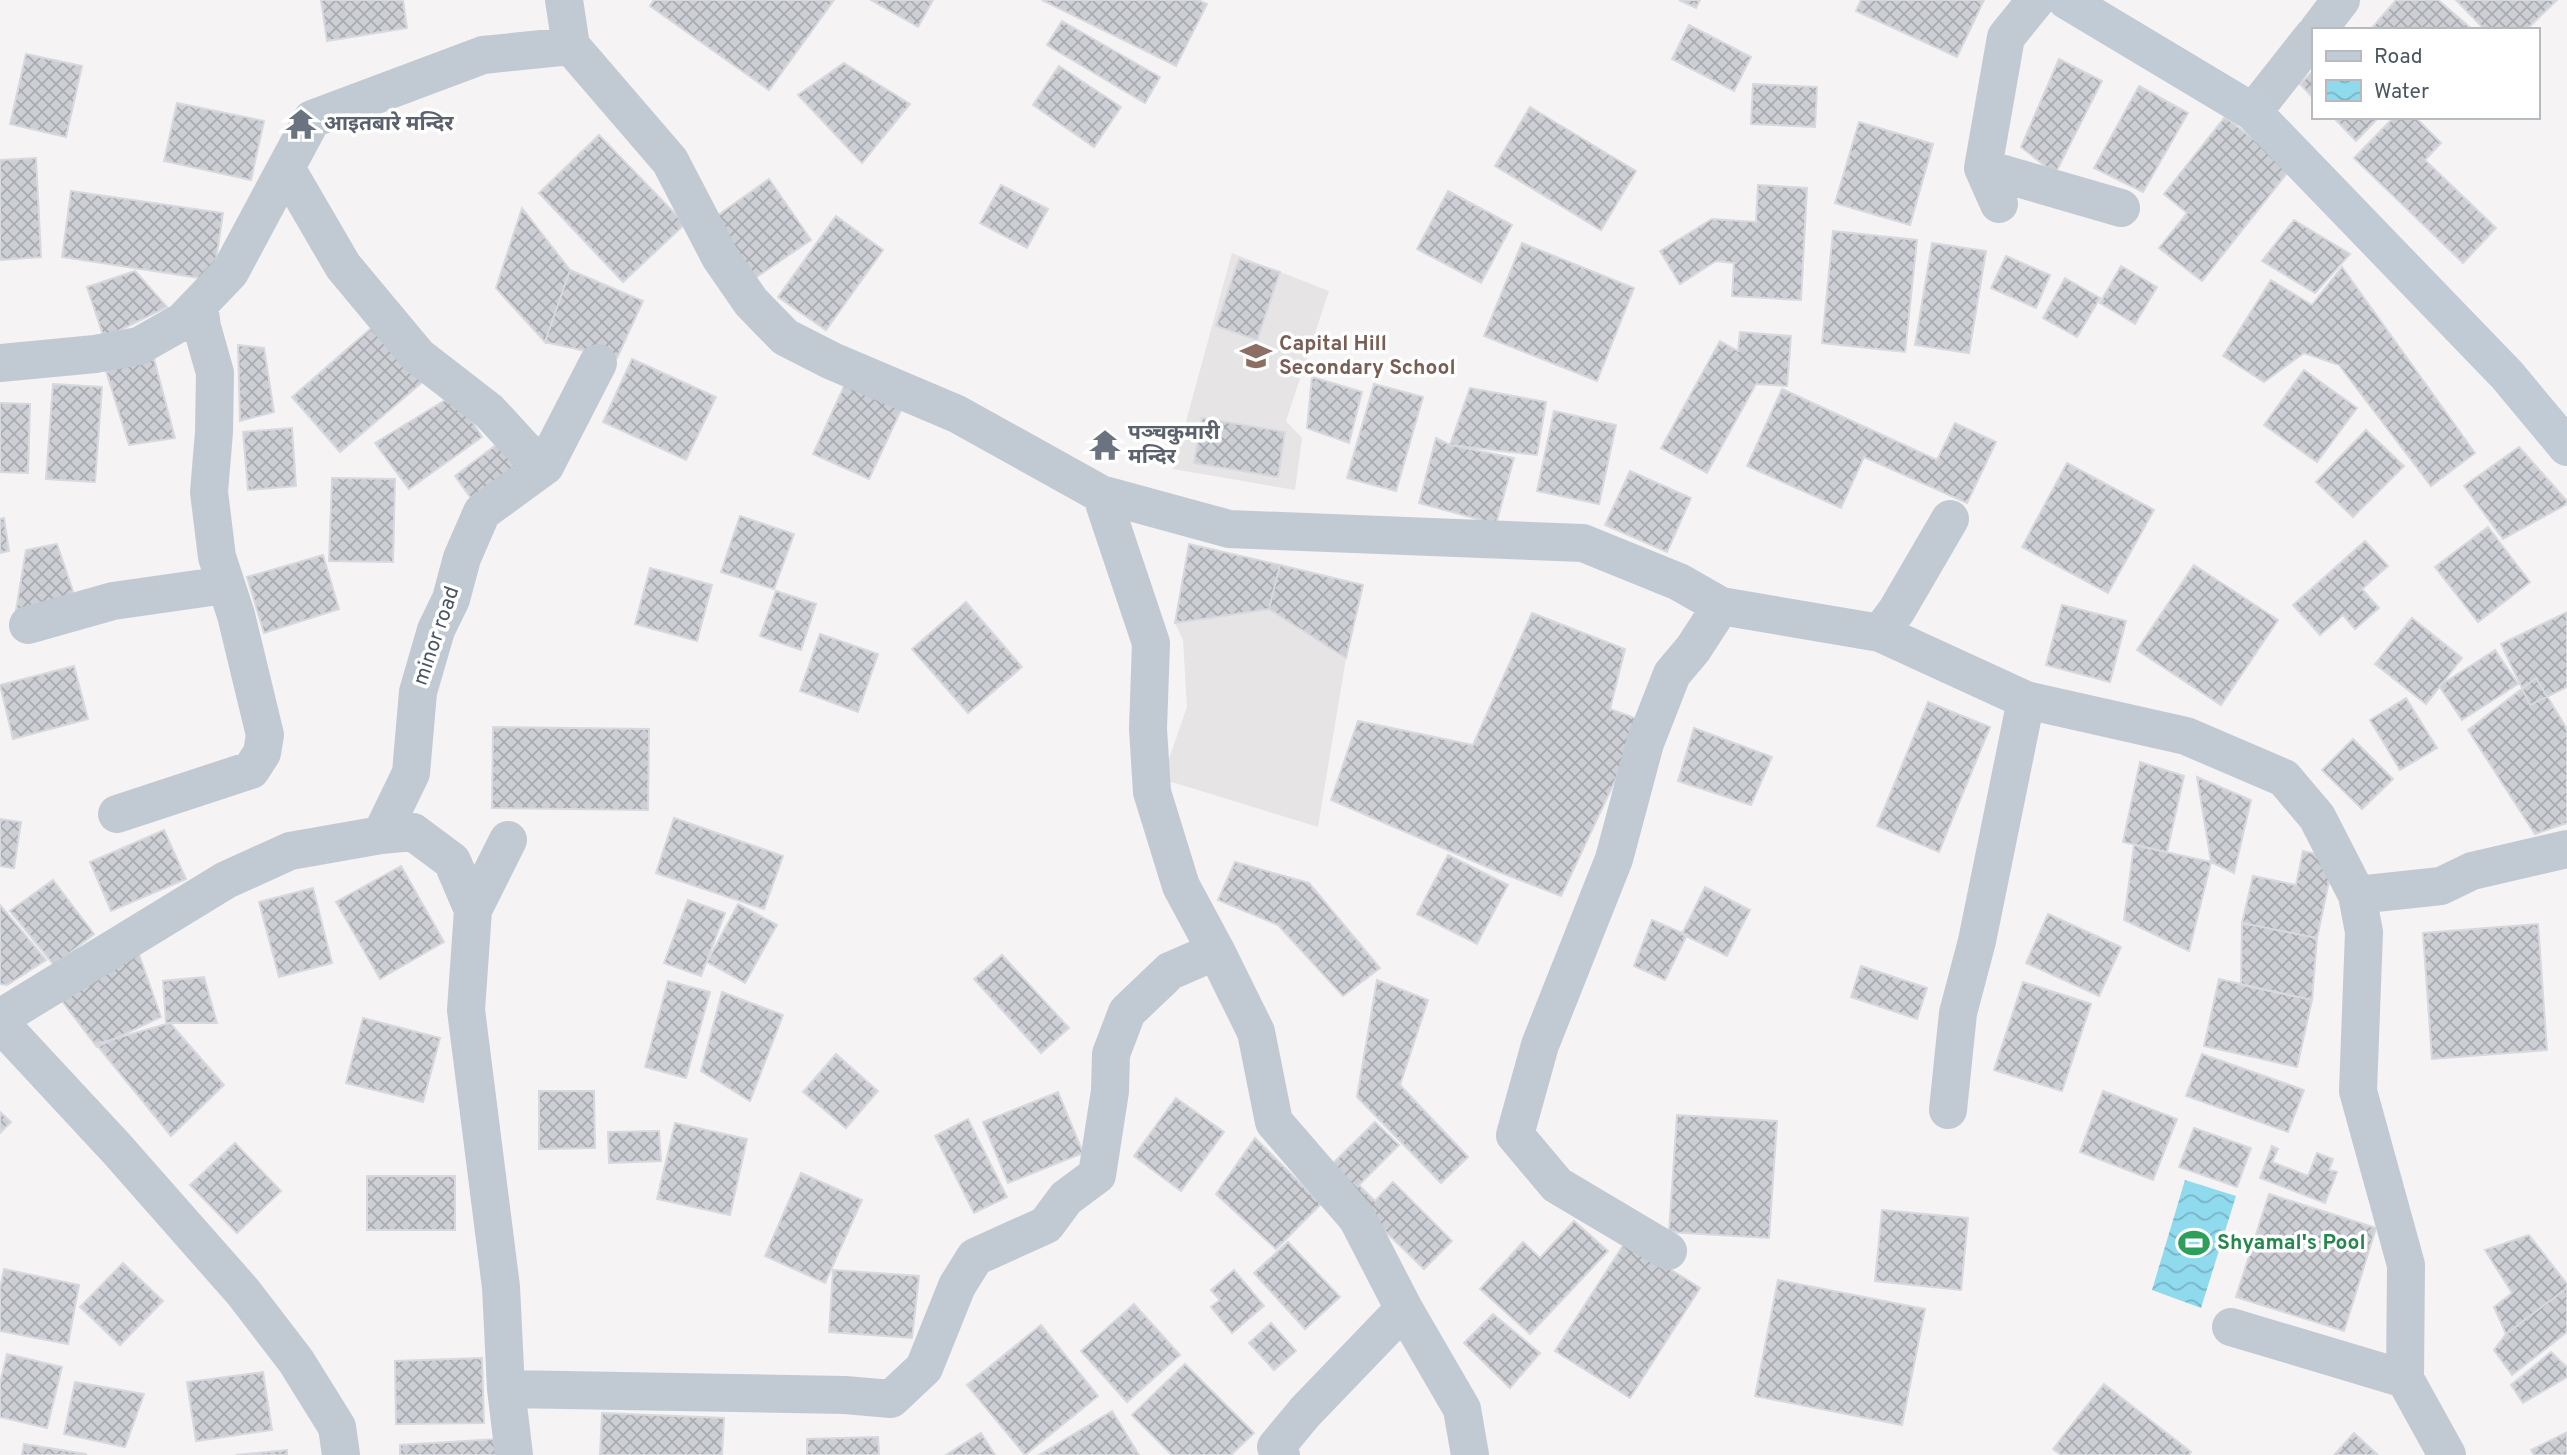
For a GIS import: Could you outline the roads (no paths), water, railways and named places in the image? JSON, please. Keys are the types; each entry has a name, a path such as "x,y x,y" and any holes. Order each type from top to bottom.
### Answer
{"main road":[{"path":"2066,0 2253,112 2507,375 2567,447"}],"street":[{"path":"564,0 571,46 670,162 720,257 751,302 785,337 832,361 957,414 1101,494 1229,529 1583,543 1679,582 1721,606 1880,634 2026,700 2186,736 2284,778 2317,817 2357,895 2364,932 2358,1091 2406,1265 2405,1378 2447,1455"},
{"path":"1999,204 1983,168 2006,37 2036,0"},
{"path":"2320,28 2341,0"},
{"path":"2253,112 2312,37"},
{"path":"0,363 95,354 139,346 183,321 230,272 312,119 483,55 571,46"},
{"name":"minor road","path":"286,168 343,266 418,356 489,411 524,449 545,466 482,512 462,558 451,599 436,630 418,692 411,773 381,835"},
{"path":"1983,168 2121,208"},
{"path":"117,814 251,770 262,753 265,735 236,615 217,557 209,492 215,432 215,373 202,327 199,305"},
{"path":"1101,494 1151,643 1147,729 1152,792 1181,886 1256,1032 1274,1122 1357,1218 1404,1309 1462,1409 1470,1455"},
{"path":"1880,634 1950,519"},
{"path":"28,625 113,601 225,586"},
{"path":"1668,1251 1557,1185 1515,1135 1540,1045 1614,859 1645,743 1672,674 1693,649 1721,606"},
{"path":"1948,1110 1958,1013 1977,941 2026,700"},
{"path":"341,1455 337,1427 296,1361 243,1292 0,1020 226,880 290,851 414,832 452,861 473,910"},
{"path":"509,840 473,910 467,1010 501,1287 506,1389 514,1455"},
{"path":"2357,895 2441,886 2472,871 2567,849"},
{"path":"506,1389 845,1395 891,1399 924,1368 957,1286 975,1257 1046,1225 1066,1198 1097,1175 1110,1091 1111,1054 1127,1012 1170,971 1216,951"},
{"path":"1281,1455 1276,1447 1305,1412 1404,1309"},
{"path":"2231,1327 2405,1378"}],"water":[{"name":"Shyamal's Pool","path":"2185,1180 2236,1196 2201,1308 2152,1290"}],"place":[{"name":"आइतबारे मन्दिर","path":"301,124"},
{"name":"Capital Hill Secondary School","path":"1256,356"},
{"name":"पञ्चकुमारी मन्दिर","path":"1105,445"},
{"name":"Shyamal's Pool","path":"2194,1243"}]}
